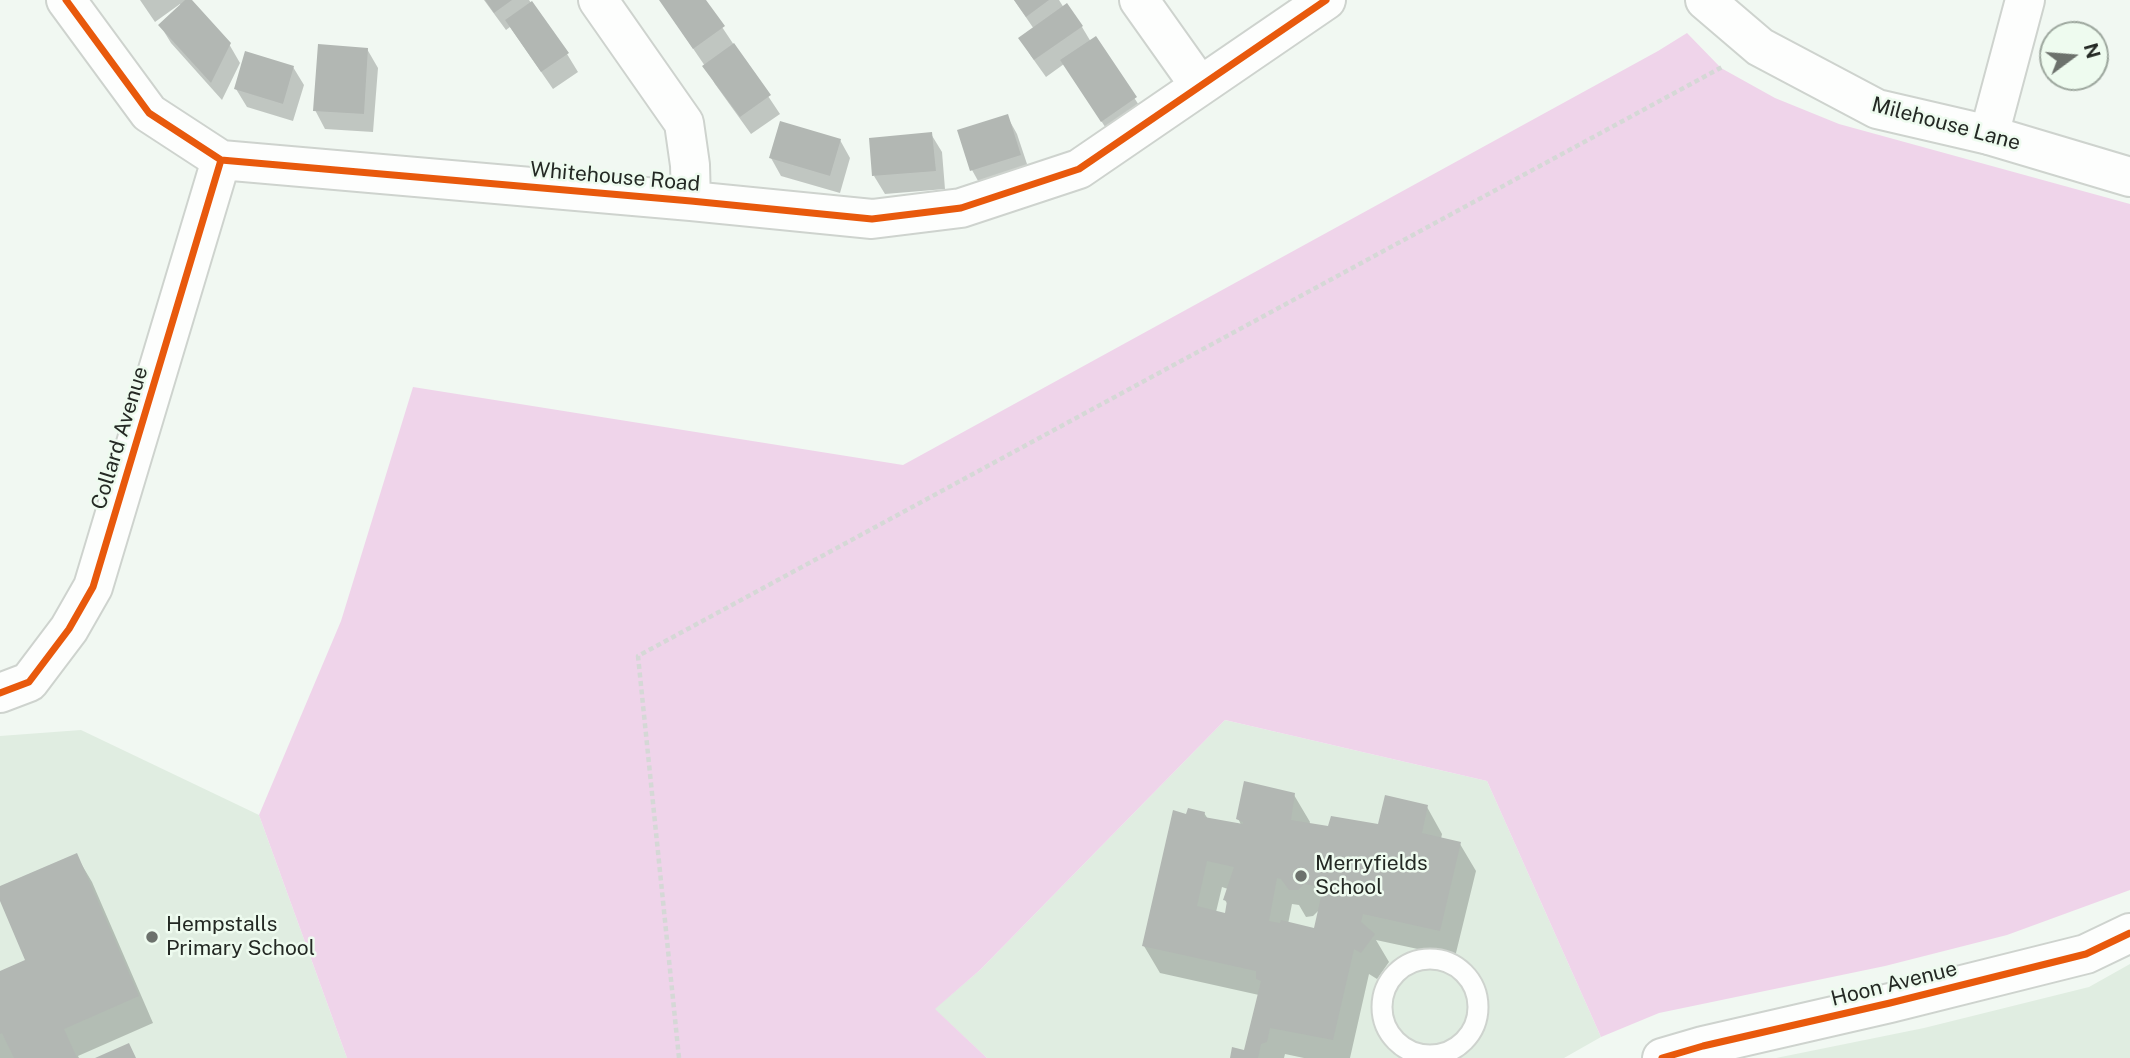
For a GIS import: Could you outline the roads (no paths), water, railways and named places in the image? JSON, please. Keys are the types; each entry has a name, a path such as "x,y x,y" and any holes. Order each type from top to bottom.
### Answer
{"street":[{"name":"Whitehouse Road","path":"66,0 149,113 221,160 872,219 961,208 1079,169 1326,0"},
{"path":"598,0 684,122 690,165 691,201"},
{"path":"1139,0 1200,86"},
{"name":"Milehouse Lane","path":"1705,0 1759,47 1877,109 1989,135 2130,177"},
{"path":"1989,135 2025,0"},
{"name":"Collard Avenue","path":"0,693 29,682 69,629 93,587 221,160"},
{"name":"Hoon Avenue","path":"1662,1058 2087,954 2130,933"}],"lane":[{"path":"1438,958 1454,964 1466,975 1475,989 1478,1006 1476,1022 1460,1053 1427,1055 1412,1052 1399,1045 1390,1033 1383,1020 1381,1005 1384,990 1392,976 1405,964 1438,958"}],"place":[{"name":"Merryfields School","path":"1301,876"},
{"name":"Hempstalls Primary School","path":"152,937"}]}
